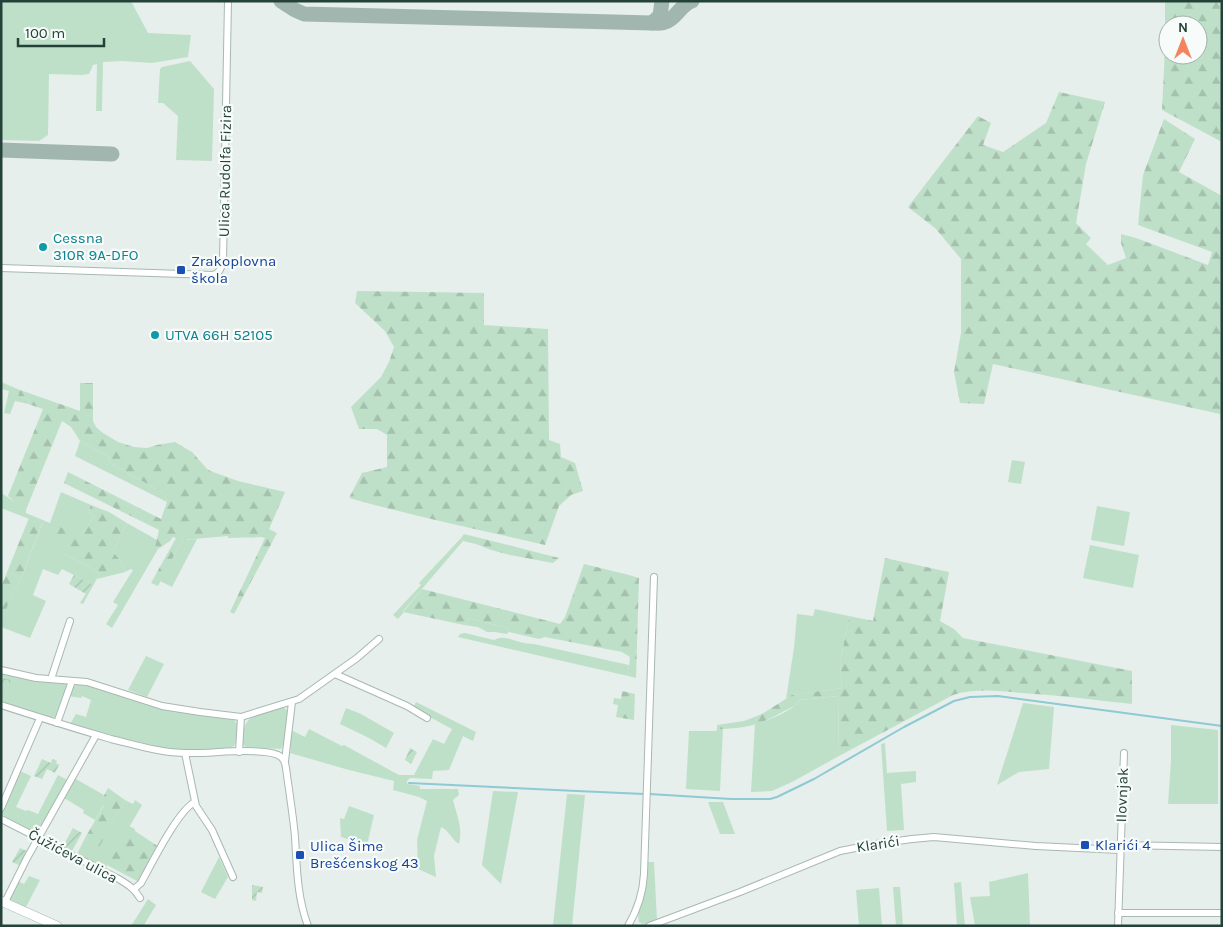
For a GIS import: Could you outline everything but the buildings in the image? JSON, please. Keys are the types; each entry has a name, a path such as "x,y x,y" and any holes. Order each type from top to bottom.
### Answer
{"street":[{"name":"Ulica Rudolfa Fizira","path":"1,268 213,275 219,272 223,261 228,1"},
{"path":"628,926 639,904 644,883 654,577"},
{"path":"51,679 70,621"},
{"path":"1,670 28,677 72,680 92,684 162,706 241,717 292,702 306,695 379,639"},
{"path":"335,674 407,706 427,718"},
{"path":"57,723 72,680"},
{"path":"292,702 285,761 295,835 298,888 308,926"},
{"path":"1,705 57,723 152,749 185,753 272,753 285,761"},
{"path":"239,752 241,717"},
{"path":"1,808 40,718"},
{"path":"57,926 3,901 96,734"},
{"path":"185,753 197,809 212,830 232,877"},
{"name":"Ilovnjak","path":"1118,926 1124,753"},
{"path":"134,889 141,883 178,818 186,808 195,802"},
{"name":"Čužićeva ulica","path":"1,819 116,878 134,889 140,898"},
{"name":"Klarići","path":"649,926 740,892 840,851 918,838 934,837 1036,846 1222,847"},
{"path":"1118,913 1222,913"}],"green space":[{"path":"1,1 128,1 132,3 148,33 191,35 188,57 152,63 103,62 102,111 96,111 97,64 93,65 89,74 49,74 48,135 39,141 1,140"},
{"path":"1165,1 1222,1 1222,142 1162,110 1164,65 1208,65 1208,15 1165,15"},
{"path":"190,61 214,89 212,161 176,160 178,116 163,103 158,103 160,69"},
{"path":"1059,92 1105,102 1086,164 1076,223 1091,238 1086,244 1108,265 1126,258 1121,243 1121,234 1208,265 1212,252 1138,225 1143,175 1164,119 1195,139 1179,172 1222,196 1222,429 1220,414 993,364 984,404 960,403 954,372 961,333 961,259 936,229 908,207 978,116 991,123 983,145 1003,152 1046,123"},
{"path":"357,291 484,293 484,325 548,329 549,440 560,444 561,457 575,463 583,491 571,495 559,506 545,545 349,498 362,473 387,467 387,435 377,429 359,429 351,407 381,377 394,347 385,331 355,303"},
{"path":"1,382 20,390 18,396 29,400 28,404 15,401 10,414 4,413 9,391 1,389"},
{"path":"80,383 93,383 93,421 96,427 103,433 118,442 134,447 147,448 175,442 192,452 207,469 213,472 238,481 285,492 269,529 277,533 234,614 230,612 265,538 228,538 228,536 182,540 158,586 151,583 176,538 173,537 158,549 155,547 159,530 64,483 68,472 161,519 167,502 165,494 110,463 109,457 80,441 71,427 62,421 26,510 17,505 8,496 43,409 28,404 29,400 18,396 20,390 80,411"},
{"path":"80,441 109,457 110,463 165,494 167,502 75,456"},
{"path":"1012,460 1025,462 1021,484 1008,482"},
{"path":"61,492 91,505 88,512 94,516 83,533 79,535 65,554 100,573 83,604 80,603 92,584 62,569 58,575 43,569 33,595 46,601 30,638 1,627 1,622 14,588 17,589 42,524 1,508 1,493 26,510 26,513 50,523"},
{"path":"91,505 109,512 127,523 113,552 121,561 125,572 97,579 100,573 65,554 66,551 53,544 60,527 79,534 83,533 94,516 88,512"},
{"path":"1097,506 1130,512 1124,546 1091,540"},
{"path":"29,518 42,523 17,589 14,588 3,618 1,617 1,587"},
{"path":"127,523 157,540 155,547 158,549 112,628 106,624 118,605 113,602 133,570 125,572 121,561 113,552"},
{"path":"464,534 559,558 553,563 510,555 463,541 461,538"},
{"path":"461,538 463,541 398,619 393,615 421,585 419,583"},
{"path":"197,539 172,587 160,581 182,540"},
{"path":"1090,545 1139,555 1133,588 1083,578"},
{"path":"885,558 949,572 940,621 954,629 963,638 1132,671 1132,704 995,691 961,693 953,695 839,756 838,696 800,700 793,707 760,723 744,727 717,729 717,725 744,721 762,714 792,695 842,688 840,663 849,616 873,621"},
{"path":"584,564 639,578 636,678 628,676 630,657 622,652 545,637 539,639 509,632 508,628 469,618 464,625 403,612 422,589 560,624 565,617"},
{"path":"74,575 92,584 86,594 69,584"},
{"path":"815,609 849,616 840,663 842,688 793,695 786,699 797,614 813,616"},
{"path":"469,618 508,628 509,632 507,634 487,632 478,627 464,625"},
{"path":"465,633 494,640 507,638 629,665 628,676 458,637 460,634"},
{"path":"146,656 164,664 147,697 128,690"},
{"path":"1,672 65,682 67,686 55,717 52,718 1,702 1,700 4,701 10,680 1,677"},
{"path":"1,677 11,680 4,701 1,700"},
{"path":"77,684 84,684 234,720 238,725 238,742 229,749 169,749 70,724 76,714 86,717 91,700 82,696 81,698 69,696 72,688"},
{"path":"622,691 635,694 634,720 616,717 618,705 613,704 614,698 621,699"},
{"path":"838,696 839,756 772,791 751,792 755,724 786,712 800,700"},
{"path":"416,702 476,732 473,741 463,736 449,770 433,771 432,779 410,778 407,781 408,784 420,786 420,789 458,789 459,795 453,800 460,827 459,844 441,827 434,856 436,877 418,869 417,840 427,801 393,790 394,781 290,753 291,747 289,746 291,730 305,737 309,729 342,746 344,745 399,775 414,775 433,739 444,744 452,729 413,708"},
{"path":"1023,703 1054,707 1049,769 1019,772 997,785"},
{"path":"281,707 286,709 288,713 285,744 281,749 247,747 241,743 244,728 253,716"},
{"path":"346,708 361,714 394,733 386,748 340,724"},
{"path":"1171,725 1218,730 1218,804 1168,804"},
{"path":"717,729 723,729 720,791 686,789 689,731 716,731"},
{"path":"885,743 887,773 916,771 916,782 901,784 904,830 887,831 881,744"},
{"path":"410,748 417,752 411,764 405,760"},
{"path":"42,759 51,763 53,759 59,765 55,773 47,769 42,779 34,776"},
{"path":"20,771 31,776 16,807 38,814 58,775 69,781 38,835 1,813"},
{"path":"74,778 104,795 101,802 104,804 95,820 83,813 84,810 64,798"},
{"path":"108,788 125,800 98,849 85,838 104,805 100,803"},
{"path":"493,791 518,792 501,884 482,865"},
{"path":"567,794 585,795 572,926 553,926"},
{"path":"125,800 133,804 135,800 142,805 106,867 77,854 85,838 98,848"},
{"path":"708,802 723,802 735,834 720,834"},
{"path":"349,806 374,815 367,845 341,837 340,818 344,819"},
{"path":"129,826 159,847 139,882 107,865"},
{"path":"73,828 82,833 72,851 63,846"},
{"path":"20,848 29,852 21,866 12,862"},
{"path":"219,857 228,877 215,899 201,892"},
{"path":"648,862 654,862 657,920 643,924 639,922 638,915 646,886"},
{"path":"1028,873 1030,926 975,926 970,897 990,896 989,882"},
{"path":"29,876 40,880 25,909 14,903 10,898 17,881 24,884"},
{"path":"961,882 965,926 957,926 954,883"},
{"path":"252,885 263,887 262,893 257,892 256,901 252,900"},
{"path":"893,887 900,887 903,926 896,926"},
{"path":"879,888 882,926 859,926 856,890"},
{"path":"148,899 156,905 144,925 131,926"}],"waterway":[{"path":"649,794 731,799 770,799 777,797 814,779 904,727 954,701 970,697 998,696 1222,726"},
{"path":"409,783 644,794"}],"taxiway":[{"path":"281,1 304,14 658,23 669,20 692,1"},
{"path":"652,23 660,16 662,1"},
{"path":"1,150 112,154"}],"place":[{"name":"Cessna 310R 9A-DFO","path":"43,247"},
{"name":"Zrakoplovna škola","path":"181,270"},
{"name":"UTVA 66H 52105","path":"155,335"},
{"name":"Klarići 4","path":"1085,845"},
{"name":"Ulica Šime Brešćenskog 43","path":"300,855"}]}
